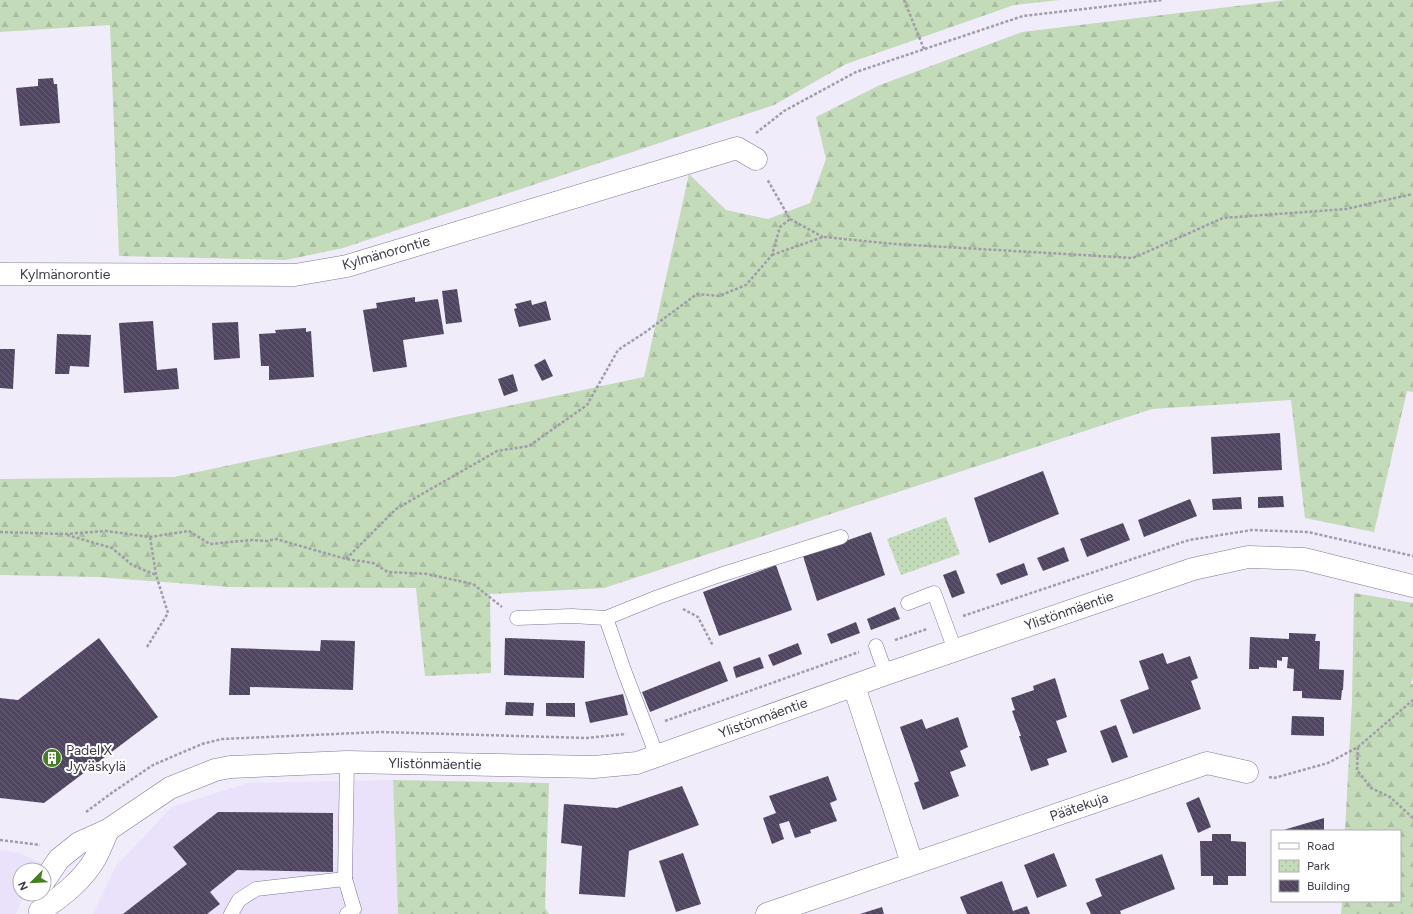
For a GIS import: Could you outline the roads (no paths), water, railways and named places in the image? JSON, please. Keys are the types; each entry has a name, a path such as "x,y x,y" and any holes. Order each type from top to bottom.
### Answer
{"street":[{"name":"Kylmänorontie","path":"0,274 295,275 347,266 736,148 756,159"},
{"name":"Ylistönmäentie","path":"52,869 59,859 78,843 108,830 170,788 215,770 230,767 347,762 594,767 637,763 886,674 1193,569 1248,557 1304,559 1413,586"},
{"path":"854,686 912,863"},
{"name":"Päätekuja","path":"767,914 1207,763 1247,772"},
{"path":"40,906 60,898 80,878 95,859 108,830"}],"lane":[{"path":"516,618 572,616 606,618 658,596 720,575 841,538"},
{"path":"908,603 934,594 955,650"},
{"path":"606,618 625,673 657,756"},
{"path":"876,646 886,674"},
{"path":"347,762 345,879 354,909 347,914"},
{"path":"231,914 239,900 256,889 345,879"}],"place":[{"name":"Padel X Jyväskylä","path":"52,758"}]}
